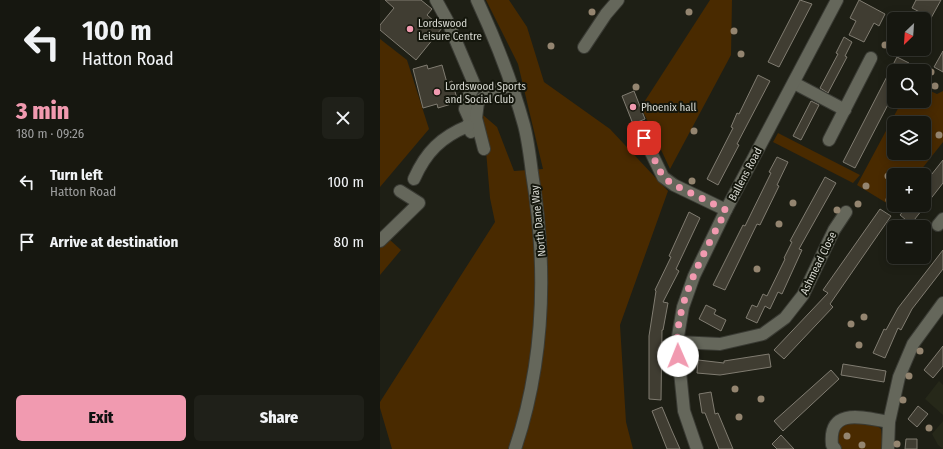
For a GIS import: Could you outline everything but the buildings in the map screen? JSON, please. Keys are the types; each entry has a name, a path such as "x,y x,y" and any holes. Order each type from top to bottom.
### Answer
{"street":[{"path":"436,0 447,20 475,86 483,91 491,92"},
{"name":"North Dane Way","path":"477,0 493,35 512,85 525,127 539,214 542,254 540,326 529,400 515,449"},
{"path":"584,47 606,14 618,0"},
{"name":"Ballens Road","path":"697,449 684,411 677,342 683,307 694,276 726,210 837,0"},
{"path":"829,140 871,58"},
{"path":"794,83 844,110"},
{"path":"484,149 476,118 476,107 478,102 491,92 512,85"},
{"path":"414,180 420,166 432,148 455,131 470,129 470,120 465,109 469,95 475,86"},
{"path":"644,138 663,177 674,185 726,210"},
{"path":"380,241 419,203 400,191"},
{"name":"Ashmead Close","path":"677,342 720,344 763,334 785,318 803,295 834,230 846,212"},
{"path":"888,449 889,422 900,377 913,344 943,303"},
{"path":"835,449 832,445 832,432 834,426 842,419 858,417 889,422"}],"shaded area":[{"path":"486,0 509,0 527,27 544,82 610,129 668,191 620,325 626,422 633,449 392,449 380,408 380,402 495,222 490,198 483,115 497,127 514,171 543,169 518,64"},
{"path":"710,0 732,0 731,55 670,169 641,107"},
{"path":"380,39 407,60 429,129 380,187"},
{"path":"931,91 937,94 943,91 943,142 931,157 931,116 894,116 898,108 931,108"},
{"path":"887,129 887,160 929,160 923,168 887,168 887,203 857,185"},
{"path":"778,133 860,175 853,183 773,142"},
{"path":"380,231 401,250 380,275"},
{"path":"939,381 943,385 943,415 925,399"},
{"path":"854,420 876,425 881,429 883,449 841,449 836,441 838,428"},
{"path":"943,421 943,449 938,445 932,434"}],"place":[{"name":"Lordswood Leisure Centre","path":"410,29"},
{"name":"Lordswood Sports and Social Club","path":"437,92"},
{"name":"Phoenix hall","path":"633,107"}],"route":[{"path":"644,138 663,177 674,185 726,210 694,276 683,307 677,342 678,356"}]}
